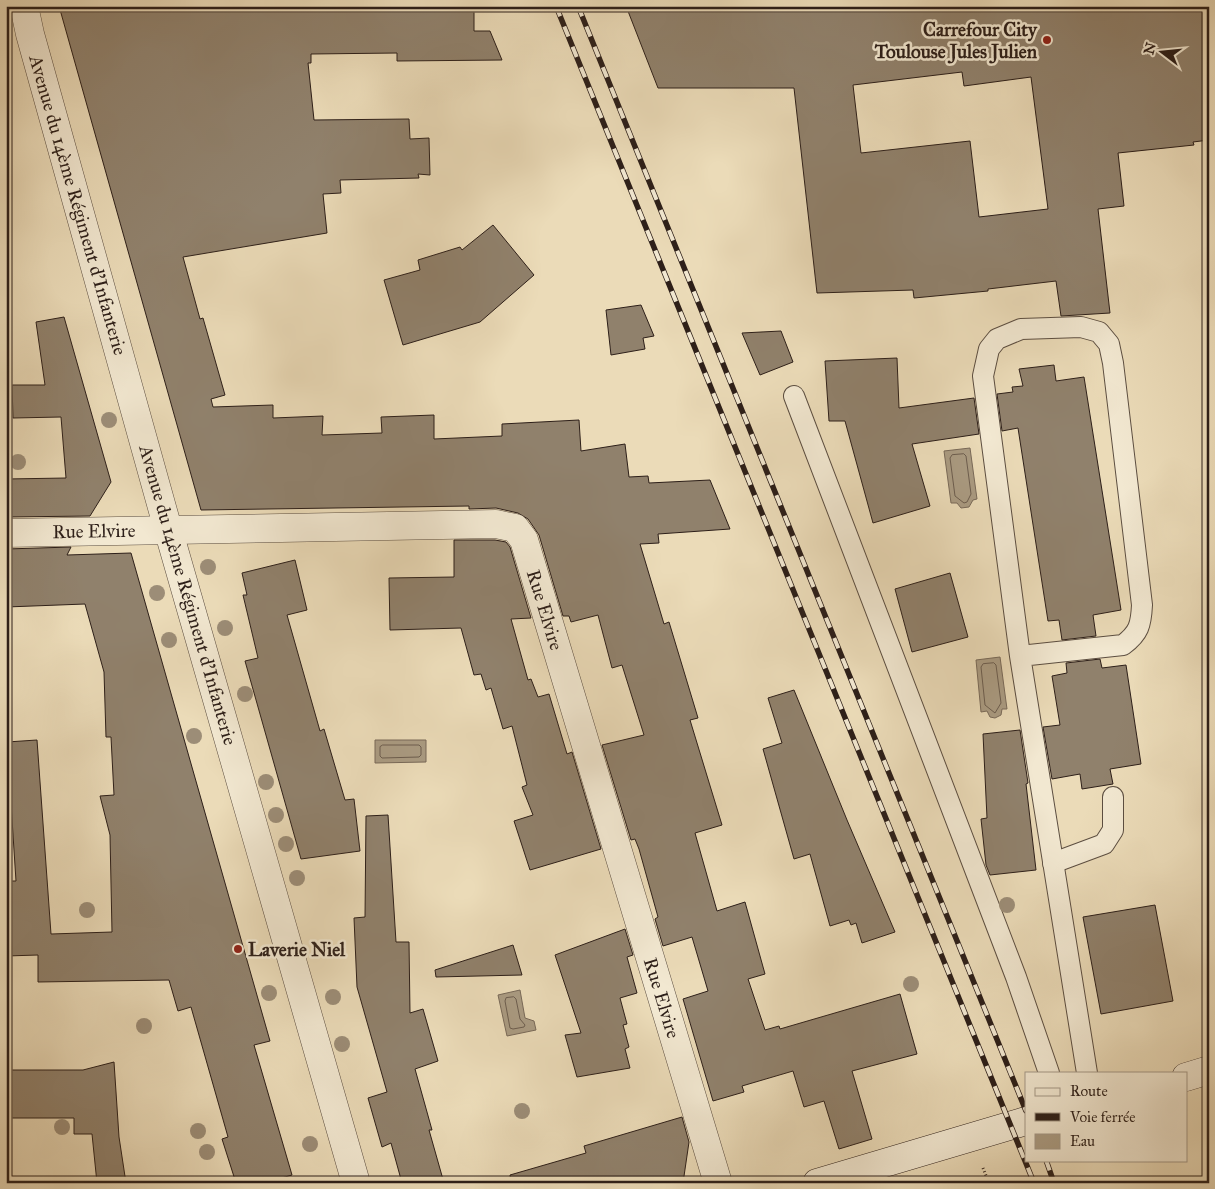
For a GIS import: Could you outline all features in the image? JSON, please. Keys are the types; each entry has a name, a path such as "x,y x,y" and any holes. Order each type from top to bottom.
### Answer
{"street":[{"name":"Avenue du 14ème Régiment d'Infanterie","path":"24,6 168,529 356,1183"},
{"name":"Rue Elvire","path":"6,533 496,524 516,528 524,540 718,1183"},
{"path":"1188,1076 1209,1070"},
{"path":"817,1183 873,1175 1025,1121"}],"lane":[{"path":"1020,656 1122,645 1135,636 1141,620 1142,604 1113,363 1109,344 1099,332 1081,327 1021,329 997,339 989,349 983,376 1020,656 1087,1072"},
{"path":"794,396 1016,977 1049,1072"},
{"path":"1053,863 1104,844 1113,830 1113,797"}],"water":[{"path":"970,448 977,499 973,500 969,507 961,508 957,503 951,503 944,451"},
{"path":"1000,657 1007,709 1002,709 1001,715 995,718 990,717 987,711 981,712 976,660"},
{"path":"375,740 426,740 426,762 375,763"},
{"path":"520,990 525,1018 534,1021 536,1030 507,1036 498,995"}],"building":[{"path":"59,6 474,6 474,31 490,31 502,60 397,61 397,53 311,54 311,63 308,63 314,120 409,119 410,139 429,138 430,175 418,174 419,178 340,180 341,193 323,194 327,233 183,257 200,319 203,318 225,395 211,399 213,407 273,405 273,418 323,416 322,435 382,433 381,417 434,415 434,439 502,436 502,424 579,420 581,451 625,444 629,477 648,476 649,483 710,480 730,529 658,534 659,543 640,544 664,624 669,622 698,718 690,720 722,825 695,833 717,911 745,902 765,974 748,979 765,1030 779,1026 780,1029 900,994 917,1054 852,1071 872,1139 839,1149 824,1101 804,1107 793,1071 742,1086 744,1092 713,1101 683,999 708,991 692,937 663,946 655,919 658,917 639,849 635,839 631,840 602,745 644,735 622,665 612,668 598,615 571,622 569,616 563,616 539,535 528,519 518,513 496,508 469,509 469,506 201,510"},
{"path":"626,6 1209,6 1209,140 1193,142 1194,145 1118,153 1124,206 1098,209 1110,313 1061,316 1056,281 988,289 988,291 914,298 913,290 817,293 794,88 658,88","holes":["962,72 964,86 1031,77 1048,209 979,217 970,141 861,153 853,85"]},
{"path":"493,225 534,275 480,322 403,345 384,280 420,270 418,260 460,247 462,250"},
{"path":"641,305 654,336 643,338 645,349 611,355 606,310"},
{"path":"64,317 111,482 90,516 6,517 6,479 66,478 61,417 13,418 12,385 45,385 36,322"},
{"path":"781,331 793,362 760,375 742,333"},
{"path":"897,358 899,408 974,398 979,434 912,444 930,506 873,523 845,421 829,421 825,361"},
{"path":"1054,365 1056,381 1084,377 1121,610 1093,615 1096,636 1062,640 1059,620 1048,621 1018,428 1002,431 997,394 1013,392 1012,387 1023,386 1019,369"},
{"path":"454,540 495,540 506,542 510,547 531,618 511,619 528,680 531,679 538,697 549,694 567,754 572,752 601,849 530,870 514,821 533,815 522,787 527,785 512,726 503,729 491,688 486,690 481,674 474,675 461,628 390,630 389,578 454,577"},
{"path":"71,547 67,555 131,553 270,1041 254,1045 292,1175 264,1183 236,1183 222,1139 228,1137 191,1007 178,1011 169,980 38,982 38,955 6,956 6,881 16,881 7,742 37,740 51,934 112,932 110,835 100,796 114,795 111,737 106,737 104,672 85,604 6,607 6,549"},
{"path":"295,560 307,610 287,615 320,731 324,729 345,800 354,799 360,851 301,859 245,661 258,658 243,595 247,595 242,573"},
{"path":"950,573 968,637 912,652 895,589"},
{"path":"1100,659 1102,668 1126,665 1141,764 1110,769 1113,784 1082,789 1080,774 1052,779 1043,727 1060,725 1052,676 1067,673 1066,663"},
{"path":"794,690 895,932 862,943 856,923 851,925 849,920 830,926 810,854 794,859 763,749 782,743 768,698"},
{"path":"1020,730 1028,783 1026,784 1036,870 990,875 986,865 981,819 987,818 983,734"},
{"path":"388,815 396,942 409,942 410,1013 423,1009 438,1061 415,1069 444,1183 402,1183 391,1143 382,1147 368,1098 387,1092 357,987 354,918 365,917 366,816"},
{"path":"1155,905 1173,1001 1101,1014 1083,917"},
{"path":"625,929 633,955 627,957 637,993 620,998 627,1024 623,1025 629,1047 625,1049 630,1068 577,1077 565,1035 581,1033 555,955"},
{"path":"513,945 522,975 436,977 435,970"},
{"path":"114,1062 119,1137 126,1183 97,1183 92,1134 74,1134 74,1118 6,1118 6,1070 83,1070"},
{"path":"682,1117 689,1142 683,1183 511,1183 510,1175 586,1153 584,1146"}],"railway":[{"path":"556,6 1025,1161"},
{"path":"578,6 1025,1109"},
{"path":"1025,1162 1034,1183"},
{"path":"1047,1162 1054,1183"}],"place":[{"name":"Carrefour City Toulouse Jules Julien","path":"1047,40"},
{"name":"Laverie Niel","path":"238,949"}]}
